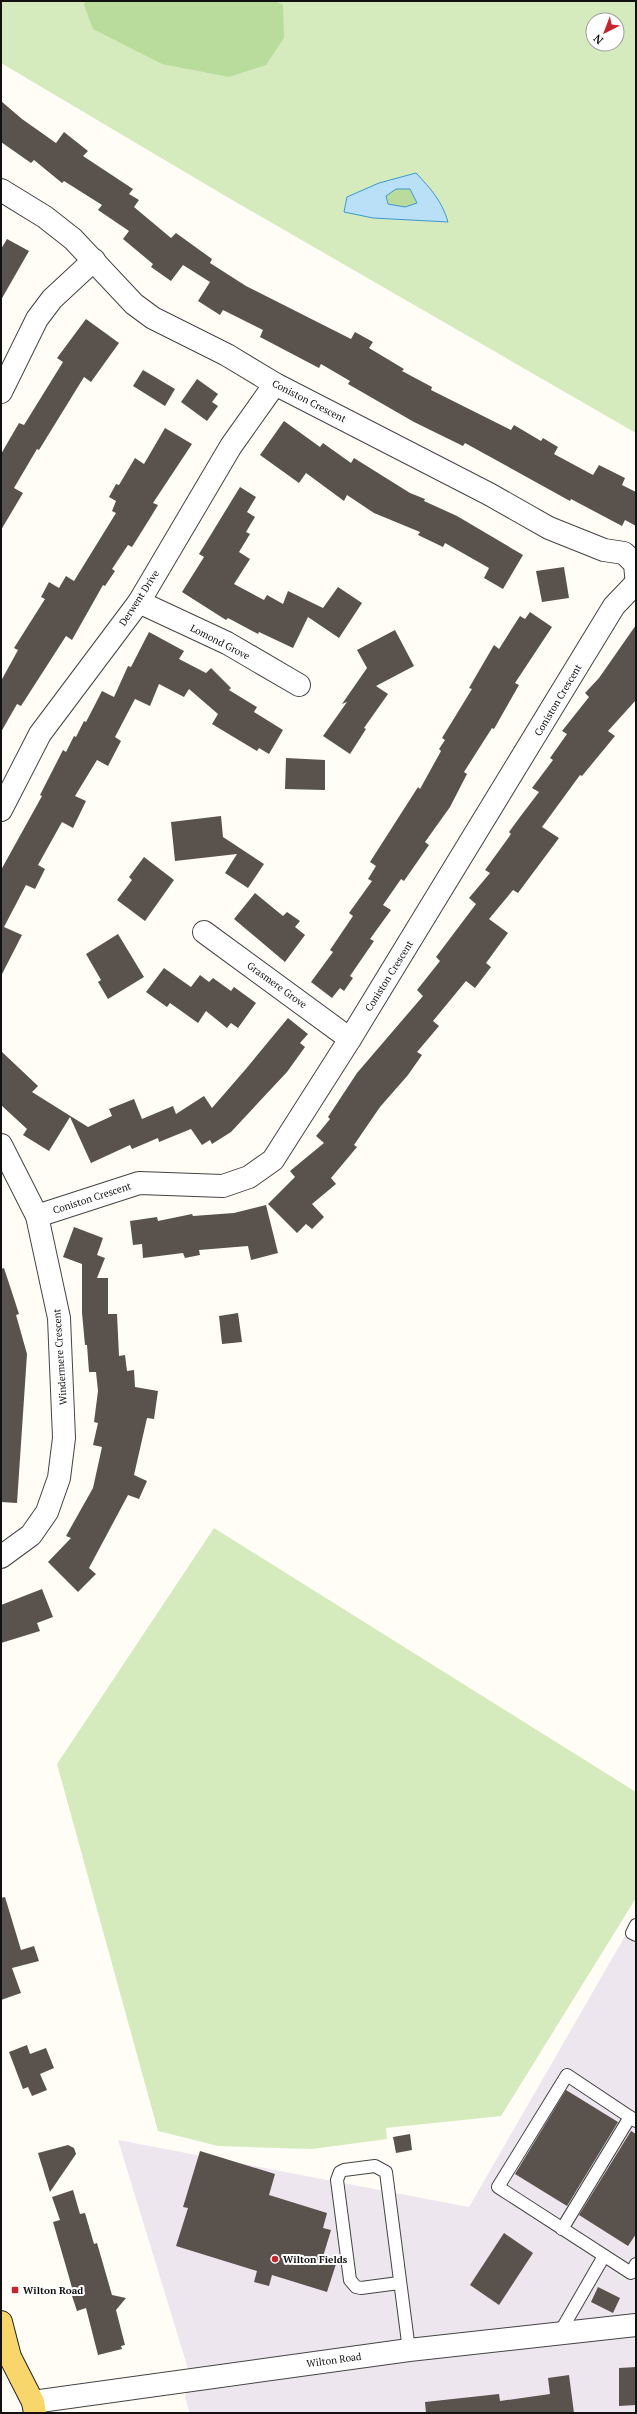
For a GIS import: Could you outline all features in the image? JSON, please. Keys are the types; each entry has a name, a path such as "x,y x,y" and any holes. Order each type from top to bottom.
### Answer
{"main road":[{"path":"1,2322 10,2357 34,2407"}],"street":[{"name":"Coniston Crescent","path":"1,190 45,217 73,239 134,304 153,318 227,355 275,384 489,494 549,528 604,550 624,553 635,564 636,575"},
{"path":"1,392 37,319 52,299 94,260"},
{"name":"Derwent Drive","path":"1,810 40,734 139,602 231,446 275,384"},
{"name":"Coniston Crescent","path":"37,1216 139,1183 224,1186 249,1177 273,1160 350,1039 614,606 636,583"},
{"name":"Lomond Grove","path":"139,602 226,643 299,685"},
{"name":"Grasmere Grove","path":"204,932 350,1039"},
{"name":"Windermere Crescent","path":"1,1145 37,1216 59,1318 64,1438 59,1478 47,1512 31,1535 1,1557"},
{"name":"Wilton Road","path":"34,2407 409,2350 636,2324"}],"lane":[{"path":"636,1925 632,1932 636,1935"},
{"path":"562,2229 633,2119 567,2075 498,2187 562,2229 631,2273 636,2264"},
{"path":"399,2282 361,2288 356,2287 350,2280 337,2180 340,2172 344,2170 375,2166 386,2172 399,2282 409,2350"},
{"path":"559,2334 604,2256"}],"shaded area":[{"path":"636,1917 636,2413 190,2413 185,2398 189,2372 118,2140 469,2207"}],"green space":[{"path":"1,1 636,1 636,433 227,197 1,63"},
{"path":"85,1 275,1 283,5 284,38 266,65 229,77 162,64 93,29 84,5"},
{"path":"396,189 410,189 417,203 405,207 388,204 386,196"},
{"path":"214,1528 636,1792 636,1898 501,2116 386,2128 387,2139 312,2149 218,2146 158,2131 57,1764"}],"water":[{"path":"416,173 443,208 448,222 373,218 344,212 347,197 379,183","holes":["396,189 410,189 417,203 405,207 388,204 386,196"]}],"building":[{"path":"1,101 22,119 56,143 64,132 88,151 83,156 133,189 129,194 139,200 134,207 171,238 176,233 212,259 210,263 246,286 351,339 355,332 373,342 369,348 404,369 402,371 432,387 431,390 511,430 514,425 541,441 543,438 558,447 554,454 593,475 599,465 625,478 622,485 636,492 636,526 625,520 622,526 571,499 570,501 465,443 463,446 414,422 348,384 350,381 321,364 319,368 260,337 263,330 223,310 220,315 198,301 210,282 183,265 171,281 151,267 153,264 123,239 129,231 98,210 102,205 64,181 62,183 34,160 31,163 1,142"},
{"path":"7,239 29,251 1,300 1,249"},
{"path":"86,319 119,343 91,382 84,377 39,450 37,449 14,488 23,493 1,530 1,454 19,423 24,425 63,362 57,358"},
{"path":"143,370 175,389 165,406 133,386"},
{"path":"197,379 218,394 212,402 218,406 207,421 181,402"},
{"path":"284,421 320,447 323,443 351,463 354,458 410,493 425,499 424,501 457,516 523,555 503,589 484,578 489,568 445,543 443,547 418,535 420,532 374,513 347,495 344,501 306,473 299,483 260,455"},
{"path":"165,428 192,444 153,503 158,505 132,547 128,545 112,569 115,571 105,586 103,585 72,640 66,636 21,706 17,704 1,732 1,681 18,650 14,648 45,599 41,597 49,582 59,588 66,576 74,581 116,513 112,511 116,501 109,497 116,484 119,485 135,458 144,464"},
{"path":"240,487 256,497 247,512 255,517 246,532 250,534 239,552 250,559 234,584 264,600 267,595 283,604 288,591 323,608 338,587 362,603 339,638 308,617 293,648 259,632 258,634 228,618 226,620 182,592 204,557 199,554"},
{"path":"564,567 569,598 542,602 536,571"},
{"path":"530,612 552,627 515,683 519,685 494,729 492,728 464,772 467,774 450,807 425,842 429,845 404,881 401,879 383,905 391,910 370,939 374,941 350,976 353,978 344,991 340,988 332,998 311,982 333,952 330,950 353,916 349,913 372,881 368,879 376,866 370,862 418,787 420,789 441,751 439,749 445,740 442,738 472,689 469,688 494,645 499,649 520,616 525,619"},
{"path":"636,625 636,700 608,731 615,736 582,776 580,775 542,827 559,838 518,893 513,890 489,919 508,933 486,963 491,967 475,988 466,981 433,1021 439,1026 417,1052 422,1055 408,1075 380,1107 354,1145 357,1147 331,1178 336,1184 312,1204 324,1217 312,1229 306,1224 297,1233 268,1204 295,1177 290,1171 324,1143 316,1136 330,1119 328,1117 357,1073 423,996 417,990 440,961 436,957 476,904 469,898 490,873 485,870 511,834 509,832 539,792 532,788 553,760 550,758 567,734 562,731 589,697 585,693 599,678"},
{"path":"395,630 414,666 376,686 388,694 364,728 366,729 350,754 323,736 347,702 342,704 367,668 357,650"},
{"path":"149,632 184,651 179,659 206,673 211,668 231,688 229,690 257,707 254,712 283,730 269,754 259,748 257,751 212,724 218,714 189,689 184,697 159,684 150,706 135,699 115,737 121,741 108,766 97,760 75,796 86,801 73,828 62,822 38,865 45,869 35,889 26,885 4,927 22,935 1,976 1,870 42,796 40,795 63,750 66,752 84,721 86,722 102,691 114,697 128,666 131,667"},
{"path":"286,758 325,760 325,790 285,789"},
{"path":"221,816 223,837 264,864 248,888 225,873 237,854 175,861 171,822"},
{"path":"144,857 174,880 145,921 117,900 132,880 129,877"},
{"path":"255,893 283,916 287,912 300,921 295,927 305,935 285,962 234,919"},
{"path":"118,934 144,977 108,999 98,982 101,980 86,954"},
{"path":"164,968 191,987 200,975 209,982 213,978 231,991 234,987 256,1003 238,1028 231,1023 227,1028 206,1011 198,1023 170,1003 167,1007 146,992"},
{"path":"288,1018 308,1034 300,1043 305,1047 287,1072 231,1132 212,1144 210,1140 202,1145 191,1129 159,1142 158,1138 132,1149 130,1145 91,1163 70,1117 49,1151 23,1135 27,1129 1,1105 1,1051 38,1086 32,1092 88,1127 112,1116 109,1109 134,1099 142,1119 173,1106 176,1114 204,1096 212,1108"},
{"path":"266,1205 278,1253 251,1260 248,1246 199,1250 200,1255 185,1258 183,1253 143,1258 142,1244 133,1245 130,1221 157,1217 158,1221 192,1214 193,1216 234,1213"},
{"path":"74,1227 103,1238 97,1255 105,1258 97,1278 108,1278 108,1314 117,1314 119,1356 125,1355 127,1371 134,1370 135,1387 158,1391 154,1419 147,1418 134,1475 147,1481 139,1499 128,1495 89,1568 96,1574 78,1592 48,1562 71,1538 66,1536 93,1488 102,1447 93,1445 98,1423 94,1422 98,1391 96,1372 89,1372 87,1345 85,1345 82,1313 82,1264 63,1257"},
{"path":"4,1268 19,1314 16,1315 27,1354 17,1503 1,1502 1,1269"},
{"path":"238,1313 242,1342 222,1344 219,1316"},
{"path":"42,1589 53,1617 37,1623 40,1631 1,1643 1,1605"},
{"path":"5,1897 21,1950 34,1946 39,1961 12,1968 21,1993 1,2000 1,1898"},
{"path":"27,2045 30,2054 46,2048 54,2068 40,2074 47,2090 32,2096 28,2087 23,2089 9,2052"},
{"path":"566,2090 618,2122 567,2206 515,2174"},
{"path":"631,2131 636,2134 636,2234 628,2246 579,2215"},
{"path":"410,2134 412,2150 396,2153 393,2137"},
{"path":"68,2145 74,2148 76,2154 50,2192 38,2153"},
{"path":"200,2151 275,2174 269,2195 327,2213 323,2228 331,2230 322,2260 336,2264 327,2292 272,2275 269,2286 254,2282 257,2271 176,2246 188,2208 183,2207"},
{"path":"73,2190 80,2214 85,2213 94,2244 97,2243 112,2295 126,2298 116,2310 125,2345 121,2346 122,2349 98,2355 86,2308 77,2311 72,2296 74,2295 53,2222 60,2220 52,2197"},
{"path":"504,2233 533,2253 499,2305 470,2285"},
{"path":"598,2287 620,2298 613,2313 591,2302"},
{"path":"636,2367 636,2405 619,2406 619,2368"},
{"path":"569,2375 574,2413 426,2413 425,2402 499,2394 500,2401 550,2394 548,2378"}],"place":[{"name":"Wilton Fields","path":"275,2259"},
{"name":"Wilton Road","path":"15,2290"}]}
